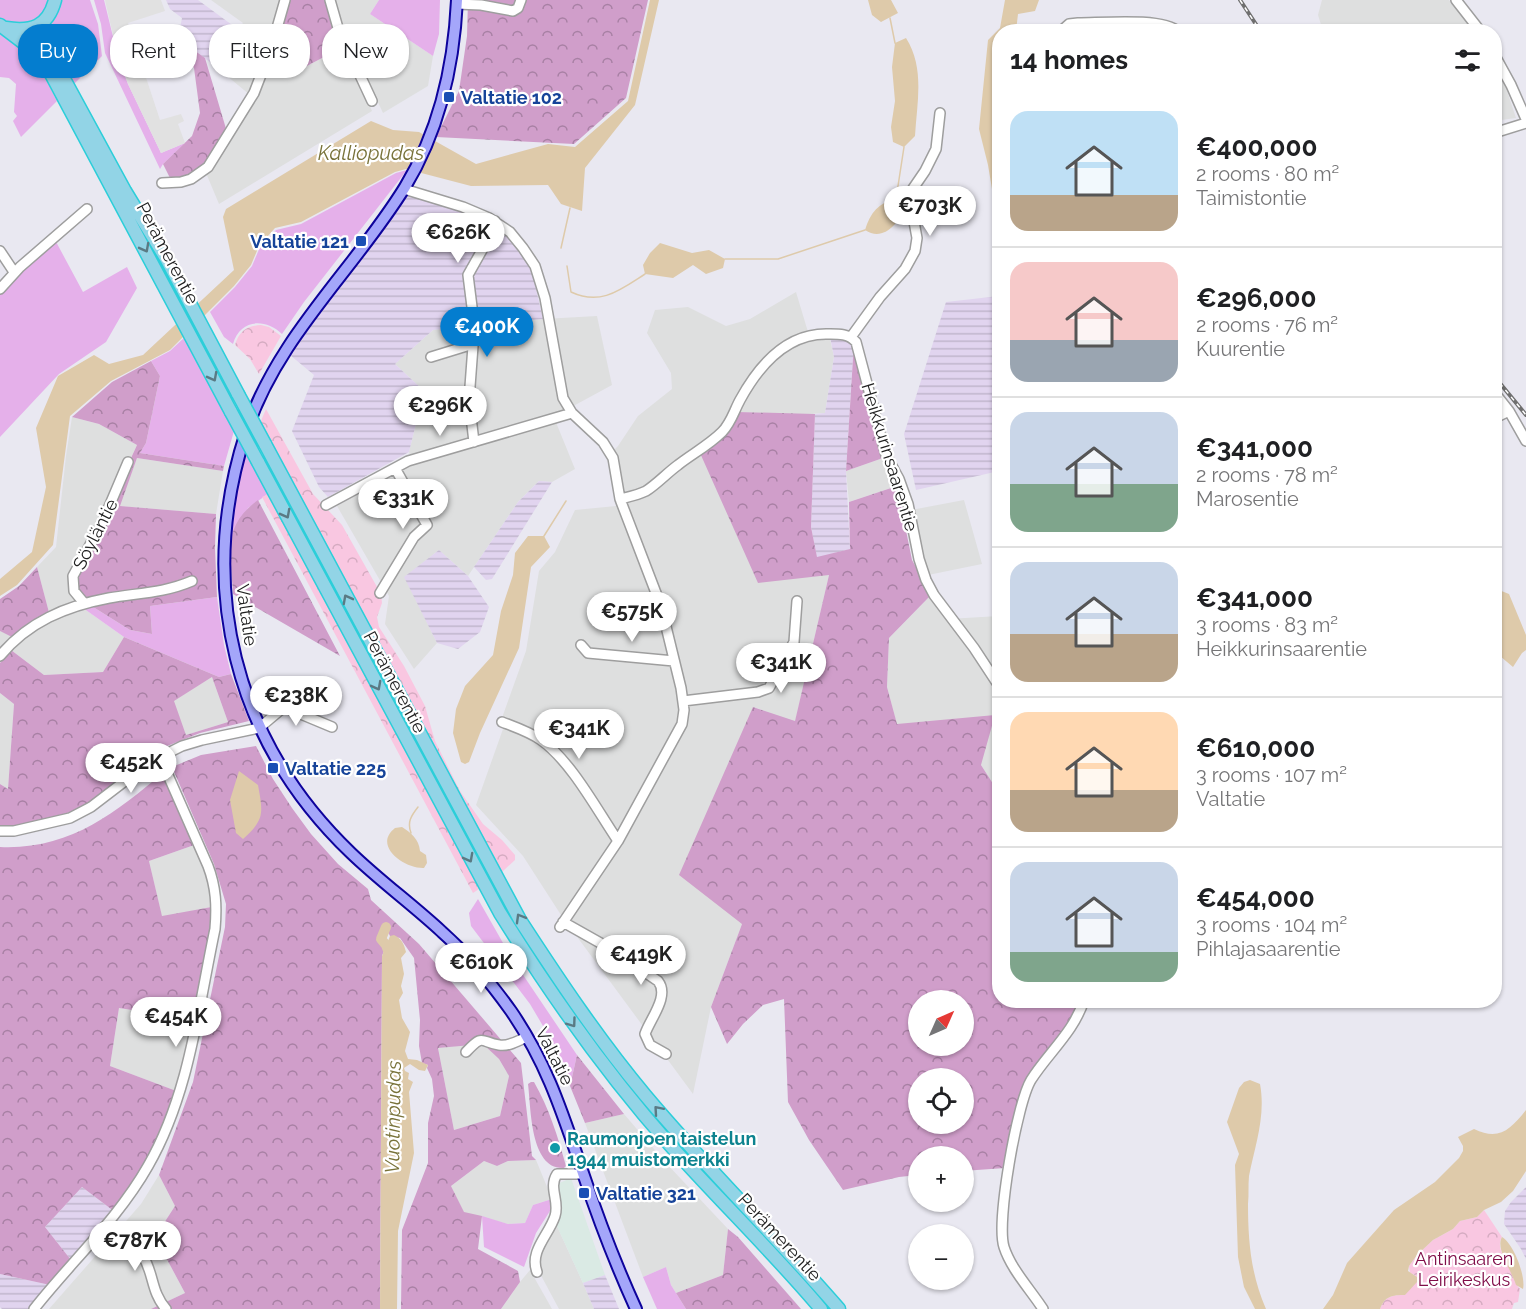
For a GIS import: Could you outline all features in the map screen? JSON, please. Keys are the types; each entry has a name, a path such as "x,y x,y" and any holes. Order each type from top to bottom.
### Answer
{"highway":[{"path":"2,27 30,29 44,22 55,0"},
{"name":"Perämerentie","path":"44,22 42,32 44,42 125,192 156,241 520,920 560,982 645,1095 839,1309"},
{"name":"Perämerentie","path":"2,27 26,44 51,74 494,903 536,972 588,1045 638,1107 821,1309"}],"main road":[{"name":"Valtatie","path":"457,2 450,65 439,110 412,173 404,189 279,360 248,426 239,455 227,513 225,582 230,631 239,672 259,728 280,766 314,814 353,855 461,950 495,989 527,1037 558,1098 613,1259 636,1309"}],"street":[{"path":"162,183 182,182 202,173 208,167 254,93 271,49 285,0"},
{"path":"330,0 338,28 372,101"},
{"path":"457,2 513,11 518,8 521,0"},
{"path":"1456,0 1475,24"},
{"path":"1069,24 1156,24"},
{"path":"1502,69 1526,121 1502,130"},
{"path":"620,499 648,489 723,431 759,371 783,348 795,341 814,335 842,334 851,337 880,297 905,269 915,251 917,238 910,200 912,190 936,150 940,113"},
{"path":"404,189 463,207 495,221 510,232 535,266 545,298 563,398 572,413 603,442 613,458 620,499 661,606 683,701 682,724 618,841 562,925 611,949 662,986 660,1001 645,1034 650,1044 666,1054"},
{"path":"0,289 14,272 87,209"},
{"path":"473,315 468,275 495,221"},
{"path":"0,251 14,272"},
{"name":"Heikkurinsaarentie","path":"851,337 856,342 886,455 899,479 908,504 918,559 926,580 934,595 992,675"},
{"path":"431,357 473,346 469,400 474,442"},
{"path":"1502,403 1526,441"},
{"path":"1502,414 1509,411"},
{"path":"326,505 408,461 572,413"},
{"name":"Söyläntie","path":"84,603 74,591 73,576 103,521 128,462"},
{"path":"380,592 414,537 427,525 395,468"},
{"path":"0,656 21,634 34,624 53,615 84,603 166,591 192,581"},
{"path":"683,701 758,692 769,688 794,642 797,601"},
{"path":"581,645 588,653 674,661"},
{"path":"0,831 14,831 70,818 91,807 160,757 192,743 259,728 286,706 309,719 332,727"},
{"path":"502,722 539,738 553,749 568,767 618,841"},
{"path":"34,1309 128,1198 149,1166 170,1122 183,1082 215,929 217,909 214,883 160,757"},
{"path":"1043,1309 1016,1269 1004,1246 1001,1226 1002,1202 1026,1090 1040,1067 1074,1023 1081,1008"},
{"path":"466,1052 476,1042 482,1040 506,1045 527,1037"},
{"path":"537,1272 534,1258 556,1212 554,1179 557,1174 584,1174"},
{"path":"104,1227 142,1255 154,1291 166,1309"}],"shaded area":[{"path":"0,0 49,0 46,11 33,24 5,22 0,18"},
{"path":"61,0 90,0 98,24 52,24"},
{"path":"94,0 104,0 110,24 110,64 105,53 101,24"},
{"path":"105,0 161,0 165,11 128,24 110,24"},
{"path":"166,0 198,0 231,24 209,24 209,61 197,52 197,24 181,24 182,18 170,9"},
{"path":"211,0 283,0 276,24 243,23"},
{"path":"334,0 379,0 370,14 385,24 342,24 335,10"},
{"path":"379,0 440,0 439,34 433,56 409,40 409,24 385,24 370,14"},
{"path":"1322,0 1449,0 1468,24 1321,24 1318,15"},
{"path":"98,24 102,56 98,60"},
{"path":"0,34 18,43 18,78 45,78 57,101 21,137 13,121 17,116 14,112 16,84 9,78 0,77"},
{"path":"409,40 433,56 428,86 383,113 367,78 409,78"},
{"path":"322,58 322,78 357,78 372,111 219,204 206,173 250,108 264,78 310,78 310,64"},
{"path":"69,78 80,78 73,85"},
{"path":"117,78 126,78 161,153 185,143 160,169"},
{"path":"126,78 146,78 160,120 181,114 184,121 178,124 185,143 161,153"},
{"path":"229,78 257,78 250,95"},
{"path":"1502,81 1506,88 1516,118 1502,120"},
{"path":"407,170 304,302 282,334 268,325 254,324 241,330 233,344 224,337 210,312 252,266 260,247 276,230 301,224 396,173"},
{"path":"406,193 481,217 514,242 531,267 543,319 433,330 395,364 424,391 409,452 328,497 319,487 292,431 314,375 290,355"},
{"path":"54,238 83,292 127,267 137,288 106,342 59,374 0,437 0,293"},
{"path":"796,292 808,332 828,330 834,357 825,413 793,415 738,412 725,435 829,575 795,722 754,707 742,924 711,1007 693,1094 561,915 523,856 476,805 503,729 503,715 526,651 539,571 555,552 575,510 616,506 607,457 618,446 638,416 672,389 671,373 647,333 655,310 688,307 726,326 750,319"},
{"path":"992,297 992,473 916,490 904,434 946,302"},
{"path":"597,316 612,385 553,415 575,469 552,482 539,481 518,502 468,576 439,550 405,577 437,643 414,669 385,624 389,596 337,506 413,464 409,452 424,391 395,364 433,330"},
{"path":"185,337 234,431 224,466 140,453 146,443 160,376 151,361 170,351"},
{"path":"830,337 854,342 846,471 850,549 817,558 811,527 815,414 825,413 834,357"},
{"path":"72,417 99,424 137,445 111,502 83,608 124,637 103,672 44,675 11,650 0,663 0,631 21,640 51,620 37,567 56,547"},
{"path":"246,450 268,494 248,508 230,542 236,482"},
{"path":"137,458 223,471 216,514 119,506"},
{"path":"883,458 894,487 849,502 846,471"},
{"path":"539,481 552,482 492,579 486,580 474,567 518,502"},
{"path":"964,500 982,564 928,575 911,510"},
{"path":"439,550 468,576 489,607 480,632 458,649 437,643 404,577"},
{"path":"931,595 948,619 992,616 992,782 981,765 897,725 887,687 889,638"},
{"path":"217,597 231,674 219,677 124,637 83,608 90,605 130,630 152,634 150,606"},
{"path":"212,677 228,722 186,735 173,701"},
{"path":"0,693 14,704 8,789 0,784"},
{"path":"197,844 217,906 162,917 149,861"},
{"path":"478,899 511,957 577,1055 570,1086 543,1026 530,1004 471,926 469,913"},
{"path":"119,1008 196,1020 179,1092 110,1066"},
{"path":"483,1043 499,1059 509,1076 500,1116 454,1130 438,1048"},
{"path":"624,1114 728,1229 723,1275 676,1293 666,1267 643,1277 585,1123"},
{"path":"536,1160 552,1199 533,1205 525,1223 508,1224 464,1213 451,1186 484,1161 497,1166 508,1161"},
{"path":"159,1175 175,1206 155,1237 185,1293 151,1309 49,1309 141,1204"},
{"path":"571,1178 605,1275 583,1283 556,1224 557,1184"},
{"path":"82,1187 115,1212 71,1260 45,1227"},
{"path":"1526,1187 1526,1259 1504,1224 1505,1211"},
{"path":"552,1199 555,1203 536,1233 524,1267 484,1247 482,1216 508,1224 525,1223 533,1205"},
{"path":"556,1224 594,1309 559,1309 537,1268 537,1262"},
{"path":"666,1267 671,1285 686,1309 657,1309 643,1277"},
{"path":"530,1270 552,1309 501,1309 520,1282"},
{"path":"0,1274 50,1285 31,1309 2,1309 0,1307"},
{"path":"605,1275 619,1309 594,1309 583,1283"}],"green space":[{"path":"289,0 327,0 335,24 322,24 322,58 310,64 310,24 282,24"},
{"path":"468,0 648,0 626,98 574,144 436,137 459,91 467,36"},
{"path":"197,52 205,58 209,78 211,78 227,132 205,163 192,173 171,180 163,164 192,136 200,113 195,78"},
{"path":"261,325 269,327 281,336 259,374 250,359 235,345 244,330"},
{"path":"854,342 883,458 846,471"},
{"path":"151,361 160,376 146,443 140,453 224,466 223,471 137,458 120,506 216,514 217,597 150,606 152,634 130,630 90,605 73,585 137,445 99,424 72,417 112,382"},
{"path":"266,409 313,494 342,525 381,594 382,603 377,617 379,627 404,666 425,706 435,741 460,791 483,824 515,855 515,860 502,872 260,423"},
{"path":"738,412 815,414 811,527 817,557 850,549 849,502 894,487 901,506 912,560 931,595 889,638 887,687 897,724 992,715 992,726 981,765 992,782 992,1008 1076,1008 1071,1022 1023,1086 1005,1168 974,1170 974,1146 908,1146 908,1176 843,1190 809,1140 788,1102 784,999 763,1005 743,1024 727,1044 711,1007 742,924 679,875 753,707 795,721 829,575 758,583 700,453"},
{"path":"268,494 479,889 473,893 262,497"},
{"path":"258,500 340,656 233,594 230,554 233,531 246,510"},
{"path":"37,567 51,620 20,641 0,631 0,599 19,586"},
{"path":"124,637 219,677 231,674 249,721 200,733 162,748 84,806 48,821 0,829 0,784 8,789 14,704 0,693 0,663 11,650 44,675 103,672","holes":["212,677 228,722 186,735 174,701"]},
{"path":"256,746 273,779 311,834 338,864 368,889 371,900 419,944 521,1063 532,1156 536,1160 508,1161 497,1166 484,1161 451,1186 464,1212 482,1216 478,1249 518,1271 520,1282 501,1309 401,1309 402,1230 428,1163 428,1123 434,1096 428,1065 422,1063 419,1046 420,1020 414,958 400,938 390,936 386,928 381,939 386,945 382,956 380,1309 151,1309 185,1293 155,1237 175,1206 159,1175 193,1082 225,927 226,904 214,864 172,767 201,755","holes":["483,1044 499,1059 509,1076 500,1116 454,1130 438,1048"]},
{"path":"164,772 197,844 149,861 162,916 217,906 196,1020 119,1008 110,1066 179,1092 148,1166 115,1212 82,1187 45,1227 71,1260 50,1285 0,1274 0,847 25,846 69,836 108,815"},
{"path":"577,1055 624,1114 585,1123 570,1086"},
{"path":"534,1082 549,1112 566,1166 564,1168 553,1166 544,1159 538,1149 530,1108 528,1084"},
{"name":"Antinsaaren Leirikeskus","path":"1484,1210 1502,1237 1501,1250 1520,1289 1518,1302 1514,1303 1512,1309 1380,1309 1384,1301 1390,1297 1405,1295 1415,1275 1410,1273 1409,1266 1417,1255 1433,1240 1453,1229 1460,1221 1477,1217"},
{"path":"728,1229 738,1237 801,1309 686,1309 676,1293 723,1275"}],"water":[{"name":"Kalliopudas","path":"650,0 659,0 635,105 585,168 582,211 561,204 548,185 471,186 406,169 395,172 301,222 275,228 259,246 251,265 234,286 170,350 111,381 70,416 53,545 17,585 0,596 0,579 32,552 46,487 36,428 58,376 94,355 109,364 143,355 234,270 223,217 226,209 371,121 393,130 419,132 476,164 548,144 575,147 628,101"},
{"path":"868,0 891,0 898,13 881,22 872,15"},
{"path":"1005,0 1039,0 1035,11 1018,14 1017,24 1001,24"},
{"path":"992,36 992,189 979,129 988,40"},
{"path":"906,38 916,61 918,98 915,136 904,147 893,142 891,127 895,101 892,67 895,43"},
{"path":"896,199 904,209 889,230 878,234 865,230 876,209"},
{"path":"660,243 692,253 709,250 725,259 723,268 706,274 693,265 673,278 645,274 643,265"},
{"path":"528,536 544,536 550,547 531,567 519,648 469,762 465,764 461,762 453,733 456,709 465,686 493,655 501,611 513,575 515,553"},
{"path":"1502,591 1509,594 1526,635 1526,650 1513,667 1502,658"},
{"path":"239,771 258,785 261,802 259,821 243,839 236,833 230,800"},
{"path":"402,827 414,837 420,851 426,855 427,863 424,868 400,861 389,849 387,842 389,835 395,828"},
{"path":"394,935 402,942 406,952 401,958 404,974 401,986 403,993 399,1000 402,1018 410,1032 405,1051 408,1059 428,1065 425,1071 410,1064 404,1068 409,1073 408,1079 413,1082 409,1092 414,1153 398,1231 397,1309 380,1309 382,956 390,936"},
{"path":"1250,1080 1260,1084 1262,1108 1249,1176 1249,1231 1251,1258 1266,1309 1255,1309 1244,1287 1238,1257 1235,1165 1239,1154 1227,1122 1239,1088 1244,1082"},
{"path":"1526,1110 1526,1171 1513,1191 1501,1202 1484,1210 1477,1217 1460,1221 1453,1229 1433,1240 1417,1255 1408,1271 1417,1277 1417,1282 1405,1295 1390,1297 1384,1301 1380,1309 1323,1309 1333,1295 1347,1263 1394,1210 1435,1182 1459,1158 1463,1146 1458,1137 1474,1129 1490,1134 1503,1132"},
{"path":"1502,1237 1511,1246 1518,1261 1523,1277 1523,1289 1516,1285 1505,1260 1500,1242"}],"waterway":[{"path":"890,18 895,43"},
{"path":"896,199 904,147"},
{"path":"561,248 570,208"},
{"path":"725,259 778,259 865,230"},
{"path":"567,266 571,292 582,296 601,297 610,294 645,274"},
{"path":"544,536 566,501"},
{"path":"411,833 410,819 418,807"},
{"name":"Vuotinpudas","path":"386,927 381,939 390,956"}],"railway":[{"path":"1240,0 1256,24"},
{"path":"1502,386 1526,415"}],"place":[{"name":"Valtatie 102","path":"449,97"},
{"name":"Valtatie 121","path":"361,241"},
{"name":"Valtatie 225","path":"273,768"},
{"name":"Raumonjoen taistelun 1944 muistomerkki","path":"555,1148"},
{"name":"Valtatie 321","path":"584,1193"}]}
